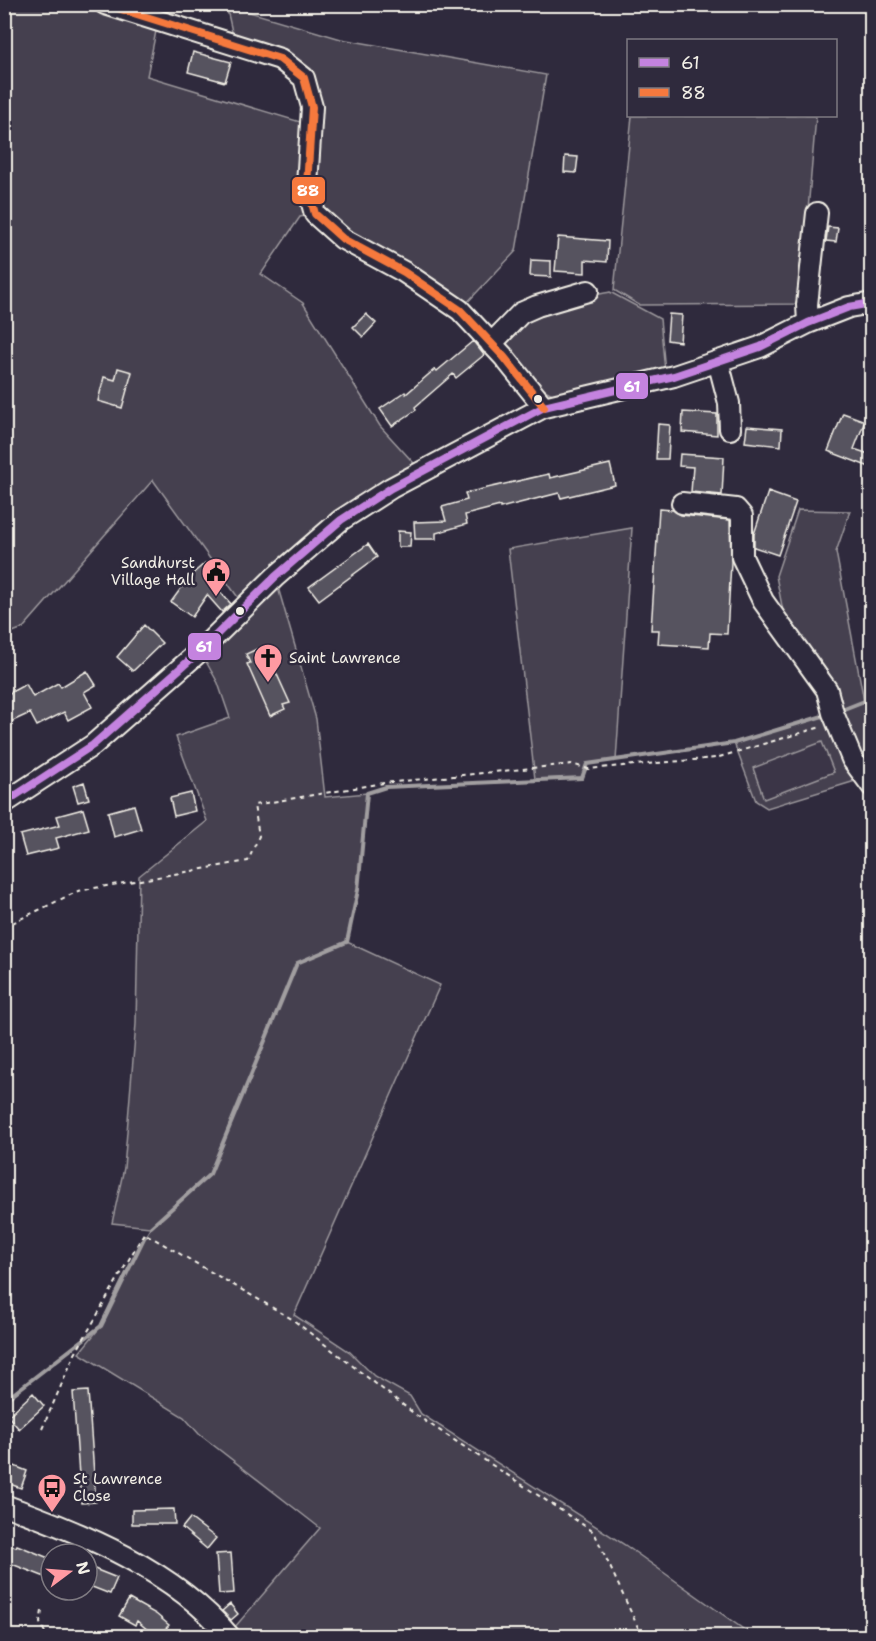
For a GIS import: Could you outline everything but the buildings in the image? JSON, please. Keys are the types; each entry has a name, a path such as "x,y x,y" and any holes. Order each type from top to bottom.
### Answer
{"street":[{"path":"105,4 280,59 304,78 312,106 306,185 315,214 344,239 404,272 459,310 544,406"},
{"path":"808,323 807,305 818,213"},
{"path":"491,344 521,313 588,291"},
{"path":"4,803 93,746 171,678 275,577 341,520 411,477 544,406 674,376 760,347 808,323 849,307 872,303"},
{"path":"718,361 729,403 730,429"},
{"path":"682,503 736,509 742,516 742,557 763,602 827,690 852,759 872,786"},
{"path":"4,1505 73,1532 158,1573 189,1595 229,1636"}],"path":[{"path":"4,927 78,891 248,861 259,836 254,805 384,783 572,764 588,770 716,758 837,722"},
{"path":"42,1429 75,1354 144,1233 292,1319 416,1415 594,1532 642,1636"},
{"path":"42,1611 40,1623 47,1636"}],"shaded area":[{"path":"4,5 105,5 158,21 147,76 310,125 304,78 235,45 226,5 341,39 546,75 516,251 460,310 315,214 300,217 261,274 303,303 380,426 421,471 275,577 316,719 325,797 367,793 358,890 347,942 440,985 294,1315 350,1352 374,1376 410,1396 421,1414 625,1545 753,1636 229,1636 320,1528 199,1434 184,1417 79,1353 101,1326 151,1227 112,1223 124,1168 136,1024 139,876 207,821 176,737 230,718 218,683 200,651 245,607 153,480 23,628 5,635"},
{"path":"632,117 816,117 800,304 639,305 614,290"},
{"path":"610,292 660,319 665,371 556,396 541,388 505,344 508,330 526,316 540,310"},
{"path":"798,510 850,511 836,552 864,701 871,698 871,749 852,759 865,778 767,808 756,801 734,743 833,713 774,618 783,611 776,576","holes":["822,742 834,772 764,799 753,768"]},
{"path":"632,528 616,760 587,764 582,778 535,779 508,549"},
{"path":"822,742 834,772 764,799 752,769"}],"waterway":[{"path":"839,711 872,698"},
{"path":"151,1227 210,1174 297,963 347,942 358,890 367,793 386,787 582,778 587,764 734,743 826,715"},
{"path":"4,1401 101,1326 145,1236"}],"transit line":[{"name":"88","path":"105,4 280,59 304,78 312,107 307,185 315,214 343,239 404,272 460,310 504,357 544,407"},
{"name":"61","path":"4,803 93,745 200,651 275,577 341,520 391,488 544,407 674,376 760,347 808,323 849,307 872,303"}],"place":[{"name":"Sandhurst Village Hall","path":"216,598"},
{"name":"Saint Lawrence","path":"268,684"},
{"name":"St Lawrence Close","path":"52,1514"}]}
